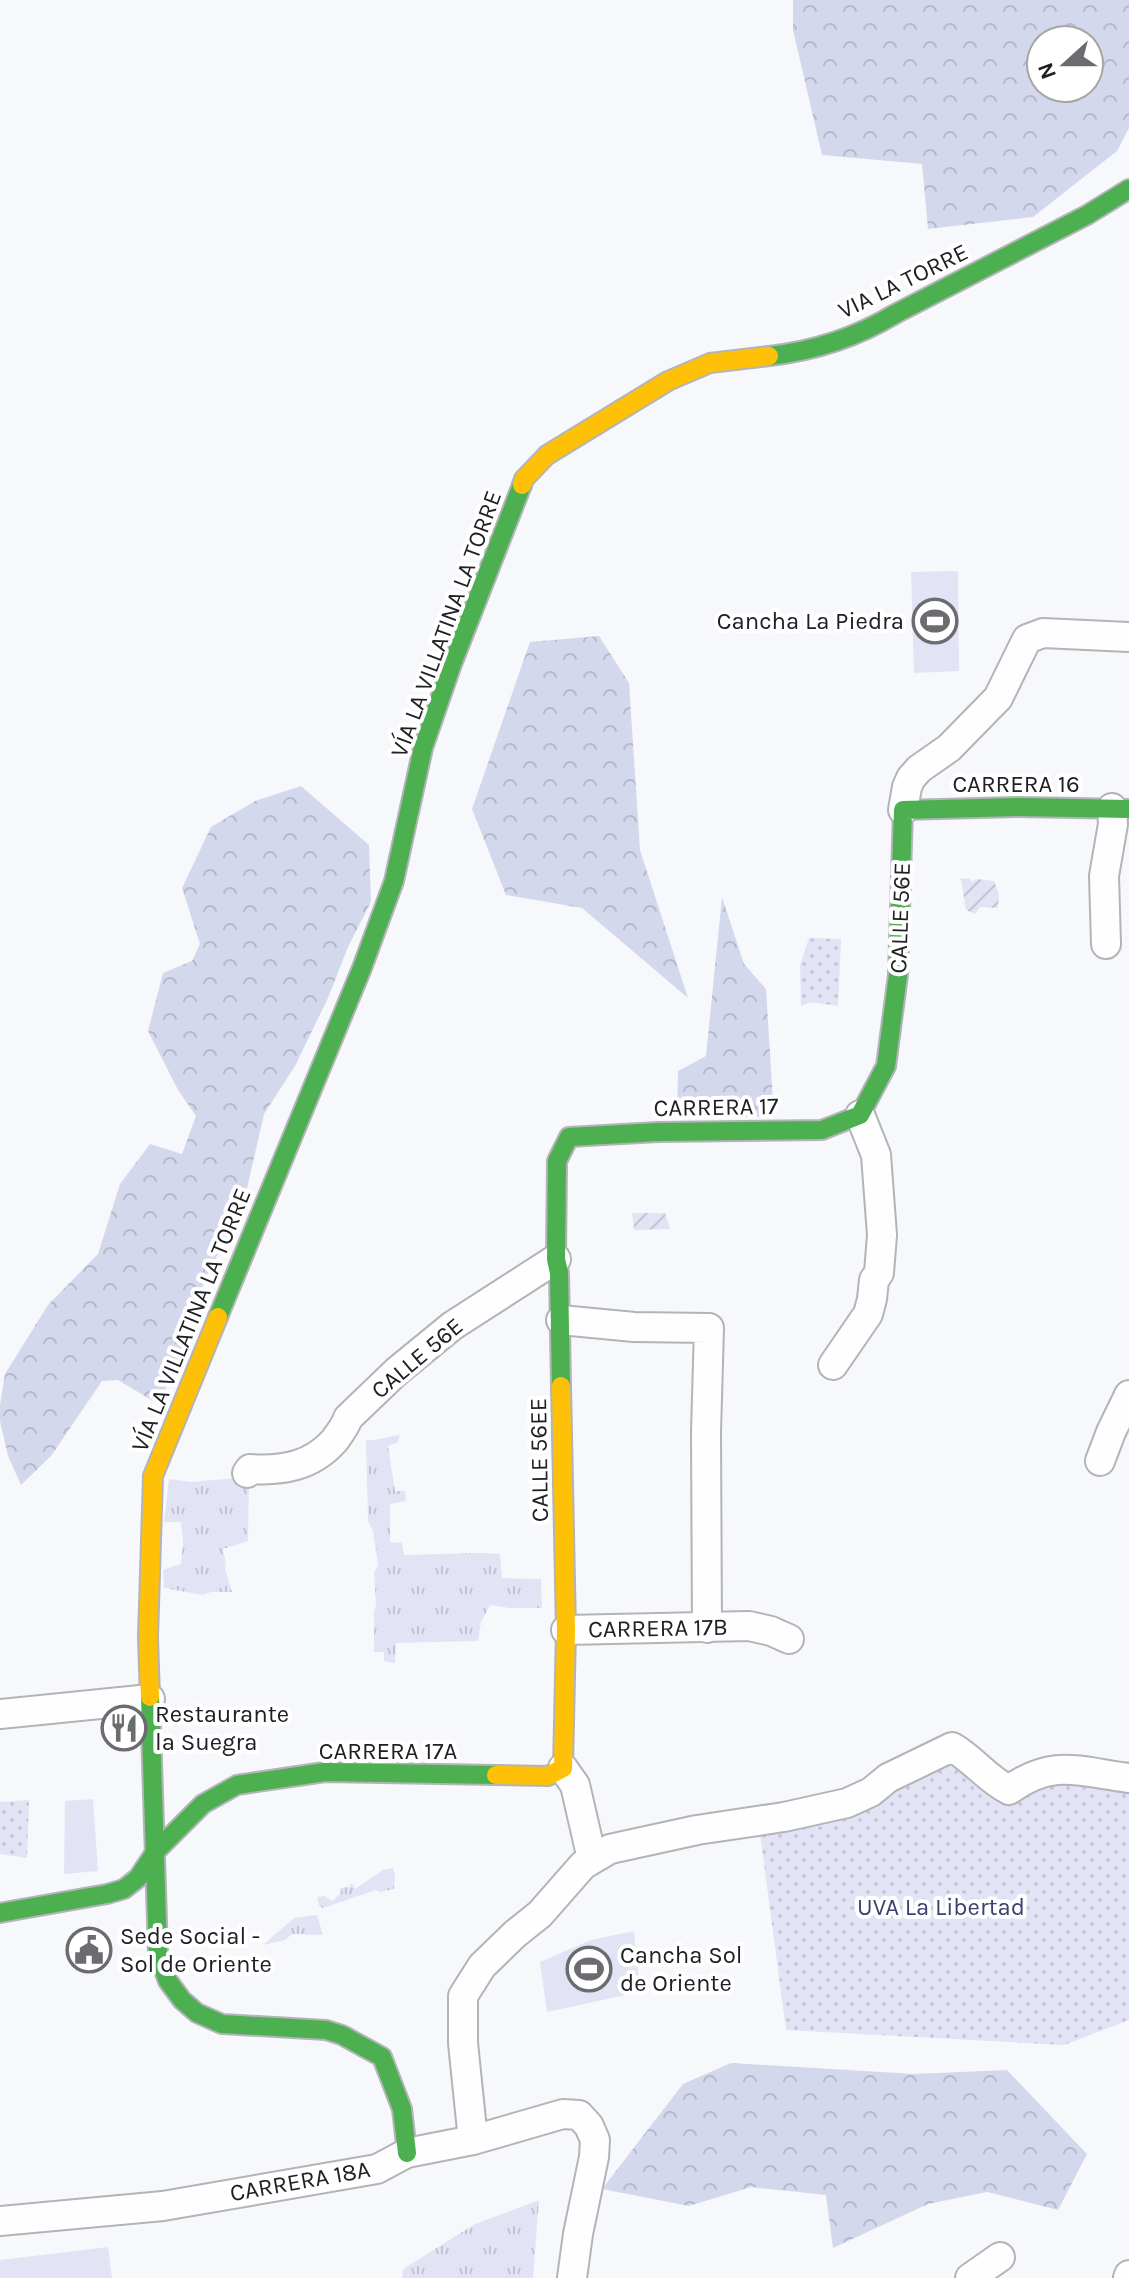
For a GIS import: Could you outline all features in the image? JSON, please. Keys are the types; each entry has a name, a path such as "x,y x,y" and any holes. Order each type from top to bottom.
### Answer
{"street":[{"name":"VIA LA TORRE","path":"524,479 547,455 668,381 710,363 796,353 870,329 1087,215 1129,189"},
{"name":"VÍA LA VILLATINA LA TORRE","path":"407,2153 402,2109 382,2057 342,2035 326,2030 222,2024 197,2013 168,1981 158,1954 148,1638 153,1476 362,968 394,881 423,748 524,479"},
{"path":"903,810 911,778 949,748 998,698 1027,639 1043,633 1129,637"},
{"path":"1106,944 1117,893 1104,876 1113,824 1120,808"},
{"name":"CARRERA 16","path":"903,810 1120,808"},
{"name":"CALLE 56E","path":"860,1115 886,1066 901,922 903,810"},
{"path":"833,1365 868,1314 874,1280 879,1273 882,1235 876,1155 860,1115"},
{"name":"CARRERA 17","path":"569,1137 658,1132 822,1130 860,1115"},
{"name":"CALLE 56EE","path":"556,1772 566,1630 561,1320 556,1259 557,1161 569,1137"},
{"name":"CALLE 56E","path":"247,1473 250,1469 268,1471 312,1461 331,1444 345,1427 348,1418 397,1371 452,1326 556,1259"},
{"path":"561,1320 634,1327 709,1328 707,1628"},
{"path":"1100,1461 1129,1395"},
{"name":"CARRERA 17B","path":"566,1630 749,1626 789,1639"},
{"path":"0,1714 150,1699"},
{"path":"473,2140 463,2043 463,1996 482,1966 540,1914 583,1865 610,1849 847,1803 871,1792 888,1778 952,1747 1009,1790 1031,1775 1052,1769 1075,1769 1129,1778"},
{"name":"CARRERA 17A","path":"0,1913 124,1889 138,1878 156,1851 203,1804 237,1785 325,1772 556,1772"},
{"path":"556,1772 575,1785 592,1859"},
{"name":"CARRERA 18A","path":"0,2221 163,2206 377,2169 407,2153 473,2140 563,2114 579,2115 589,2126 595,2140 572,2278"},
{"path":"970,2278 1000,2257"}],"green space":[{"path":"793,0 1129,0 1129,128 1117,151 1033,217 928,229 922,164 822,155 793,30"},
{"name":"Cancha La Piedra","path":"958,571 959,671 914,673 911,572"},
{"path":"599,636 629,683 640,850 688,998 582,908 506,895 472,809 530,642"},
{"path":"301,786 369,845 371,902 295,1066 264,1114 245,1197 229,1235 210,1268 189,1320 177,1366 158,1404 118,1380 102,1381 51,1456 21,1485 8,1456 0,1421 5,1374 48,1305 98,1254 120,1184 150,1144 182,1154 196,1116 178,1090 148,1031 163,973 192,961 200,944 182,888 211,827 255,801"},
{"path":"969,878 972,882 976,879 994,881 999,894 998,908 980,907 975,914 966,910 961,879"},
{"path":"722,897 744,964 766,989 774,1117 677,1116 678,1071 706,1056"},
{"path":"809,938 841,939 838,1006 811,1002 801,1006 800,965"},
{"path":"632,1213 665,1213 670,1229 634,1230"},
{"path":"400,1435 397,1443 388,1446 395,1491 405,1491 406,1501 390,1504 390,1542 402,1543 404,1555 500,1554 502,1578 541,1579 542,1608 490,1605 481,1622 478,1641 396,1643 395,1663 384,1661 384,1652 374,1652 374,1573 378,1565 373,1531 368,1521 366,1440"},
{"path":"249,1477 248,1541 223,1549 232,1592 203,1595 164,1588 163,1570 181,1564 183,1540 181,1522 164,1522 169,1479 191,1482"},
{"name":"UVA La Libertad","path":"937,1756 1026,1782 1129,1782 1129,2020 1064,2045 786,2030 759,1826"},
{"path":"93,1799 98,1871 64,1874 65,1801"},
{"path":"29,1800 27,1858 0,1854 0,1802"},
{"path":"393,1868 394,1889 376,1890 323,1908 319,1906 317,1897 325,1896 332,1901 340,1894 341,1888 349,1887 352,1883 355,1889 383,1870"},
{"path":"317,1915 323,1935 292,1934 285,1940 263,1945 294,1918"},
{"name":"Cancha Sol de Oriente","path":"634,1931 640,1992 547,2012 540,1962 591,1940"},
{"path":"731,2063 914,2074 1007,2070 1087,2154 1058,2210 987,2192 928,2204 833,2248 826,2195 751,2187 689,2206 602,2189 683,2084"},
{"path":"539,2200 533,2278 402,2278 403,2269 475,2224"},
{"path":"108,2247 112,2278 0,2278 0,2260"}],"traffic: fast":[{"path":"769,356 818,347 865,330 1087,215 1129,189"},
{"path":"218,1317 362,968 394,881 423,748 452,664 522,485"},
{"path":"561,1386 559,1273 556,1259 557,1161 569,1137 658,1132 822,1130 860,1115 886,1066 898,975 903,810 1018,807 1129,809"},
{"path":"150,1697 158,1954 168,1981 197,2013 222,2024 326,2030 342,2035 382,2057 402,2109 407,2153"},
{"path":"0,1913 124,1889 138,1878 156,1851 203,1804 237,1785 325,1772 496,1775"}],"traffic: slow":[{"path":"522,485 547,455 668,381 710,363 769,356"},
{"path":"150,1697 148,1638 153,1476 218,1317"},
{"path":"496,1775 548,1776 563,1768 566,1630 561,1386"}],"place":[{"name":"Cancha La Piedra","path":"935,621"},
{"name":"Restaurante la Suegra","path":"124,1728"},
{"name":"Sede Social - Sol de Oriente","path":"89,1950"},
{"name":"Cancha Sol de Oriente","path":"589,1969"}]}
